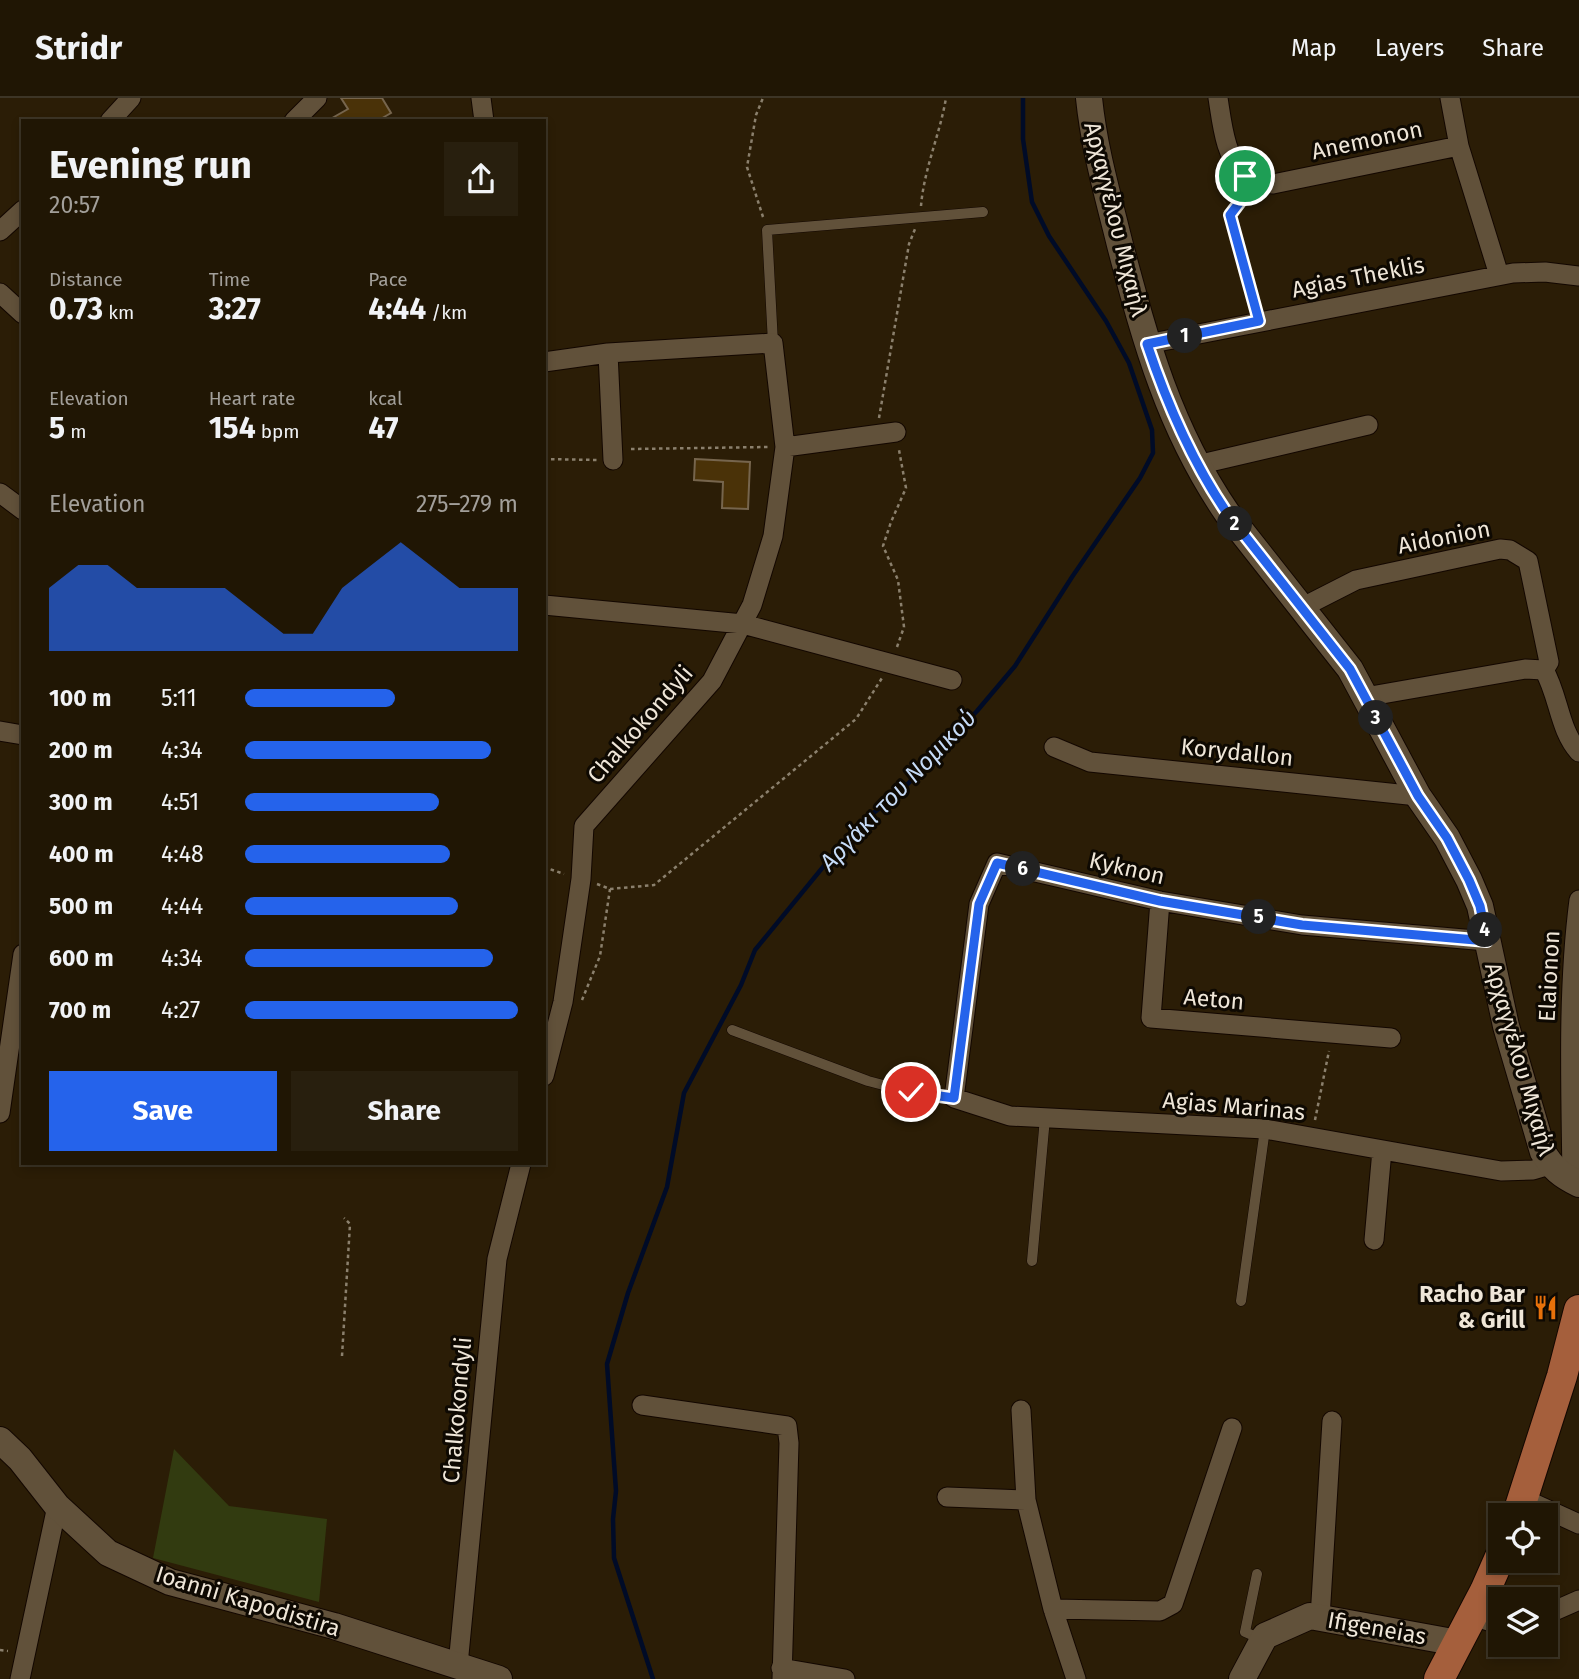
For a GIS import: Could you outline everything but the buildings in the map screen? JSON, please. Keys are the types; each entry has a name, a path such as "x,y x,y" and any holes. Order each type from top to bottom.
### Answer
{"main road":[{"path":"1523,1503 1570,1379 1579,1310"},
{"path":"1439,1679 1493,1573"}],"street":[{"path":"112,119 131,98"},
{"path":"481,98 484,119"},
{"name":"Αρχαγγέλου Μιχαήλ","path":"1089,98 1100,162 1147,344 1164,395 1197,465 1227,513 1350,669 1418,796 1447,838 1469,880 1480,906 1506,1026 1543,1152 1550,1165 1576,1182"},
{"path":"1218,98 1230,152 1245,176 1255,182"},
{"path":"1450,98 1459,146 1499,275"},
{"name":"Anemonon","path":"1255,182 1273,184 1459,146"},
{"path":"0,231 21,211"},
{"name":"Agias Theklis","path":"1147,344 1499,275 1545,272 1579,276"},
{"path":"0,293 21,312"},
{"path":"546,362 608,353 773,343"},
{"name":"Chalkokondyli","path":"546,1068 563,1002 581,879 584,826 712,681 752,606 773,536 785,447 773,343"},
{"path":"608,353 612,455"},
{"path":"1197,465 1368,425"},
{"path":"785,447 896,432"},
{"path":"0,493 21,509"},
{"name":"Aidonion","path":"1303,607 1356,580 1500,549 1510,550 1528,561 1549,662 1544,670"},
{"path":"546,605 743,624 952,680"},
{"path":"1365,697 1525,669 1544,670 1556,696 1570,742 1579,752"},
{"path":"0,731 21,735"},
{"name":"Korydallon","path":"1054,747 1090,762 1418,796"},
{"name":"Kyknon","path":"954,1098 979,904 997,863 1160,901 1302,925 1487,941"},
{"name":"Elaionon","path":"1576,1182 1570,1058 1574,940 1579,900"},
{"name":"Aeton","path":"1160,901 1151,1018 1391,1038"},
{"path":"0,1113 18,1016 21,974"},
{"name":"Agias Marinas","path":"954,1098 1010,1116 1265,1129 1502,1171 1533,1170 1550,1165"},
{"path":"1374,1240 1382,1150"},
{"name":"Chalkokondyli","path":"458,1665 497,1259 522,1165"},
{"path":"642,1405 788,1426 782,1674 845,1679"},
{"path":"1021,1410 1026,1500 1053,1609 1076,1679"},
{"path":"1320,1618 1332,1421"},
{"path":"1053,1609 1160,1611 1173,1604 1232,1428"},
{"name":"Ioanni Kapodistira","path":"0,1440 20,1459 57,1506 107,1553 170,1582 334,1626 499,1679"},
{"path":"947,1497 1026,1500"},
{"path":"20,1679 57,1506"},
{"path":"1558,1518 1579,1524"},
{"path":"1558,1609 1579,1600"},
{"path":"1471,1615 1488,1621"},
{"name":"Ifigeneias","path":"1262,1640 1265,1636 1310,1616 1458,1643"},
{"path":"1242,1679 1262,1640"}],"lane":[{"path":"773,343 767,230 982,212"},
{"path":"732,1030 868,1081 911,1092 954,1098"},
{"path":"1032,1261 1045,1118"},
{"path":"1241,1301 1265,1129"},
{"path":"1257,1574 1245,1632 1262,1640"}],"path":[{"path":"763,98 756,115 747,167 767,230"},
{"path":"876,435 909,244 920,217 922,192 946,98"},
{"path":"1255,182 1230,215 1259,321"},
{"path":"581,1003 600,956 610,889 654,884 856,719 891,664 905,626 898,580 883,546 906,488 896,432"},
{"path":"546,460 785,447"},
{"path":"1312,1137 1333,1033"},
{"path":"342,1356 350,1224 344,1218"}],"green space":[{"path":"174,1449 229,1506 327,1519 319,1602 153,1558"}],"waterway":[{"name":"Αργάκι του Νομικού","path":"653,1679 614,1558 613,1519 616,1491 607,1364 628,1293 667,1187 684,1093 741,985 755,950 855,828 903,789 977,711 1015,666 1140,478 1153,453 1152,430 1129,363 1106,321 1049,236 1032,202 1023,139 1023,98"}],"place":[{"name":"Racho Bar & Grill","path":"1545,1307"}],"route":[{"path":"911,1092 954,1098 979,904 997,863 1160,901 1302,925 1487,941 1480,906 1469,880 1447,838 1418,796 1350,669 1209,487 1175,423 1147,344 1259,321 1230,215 1255,182 1245,176"}]}
